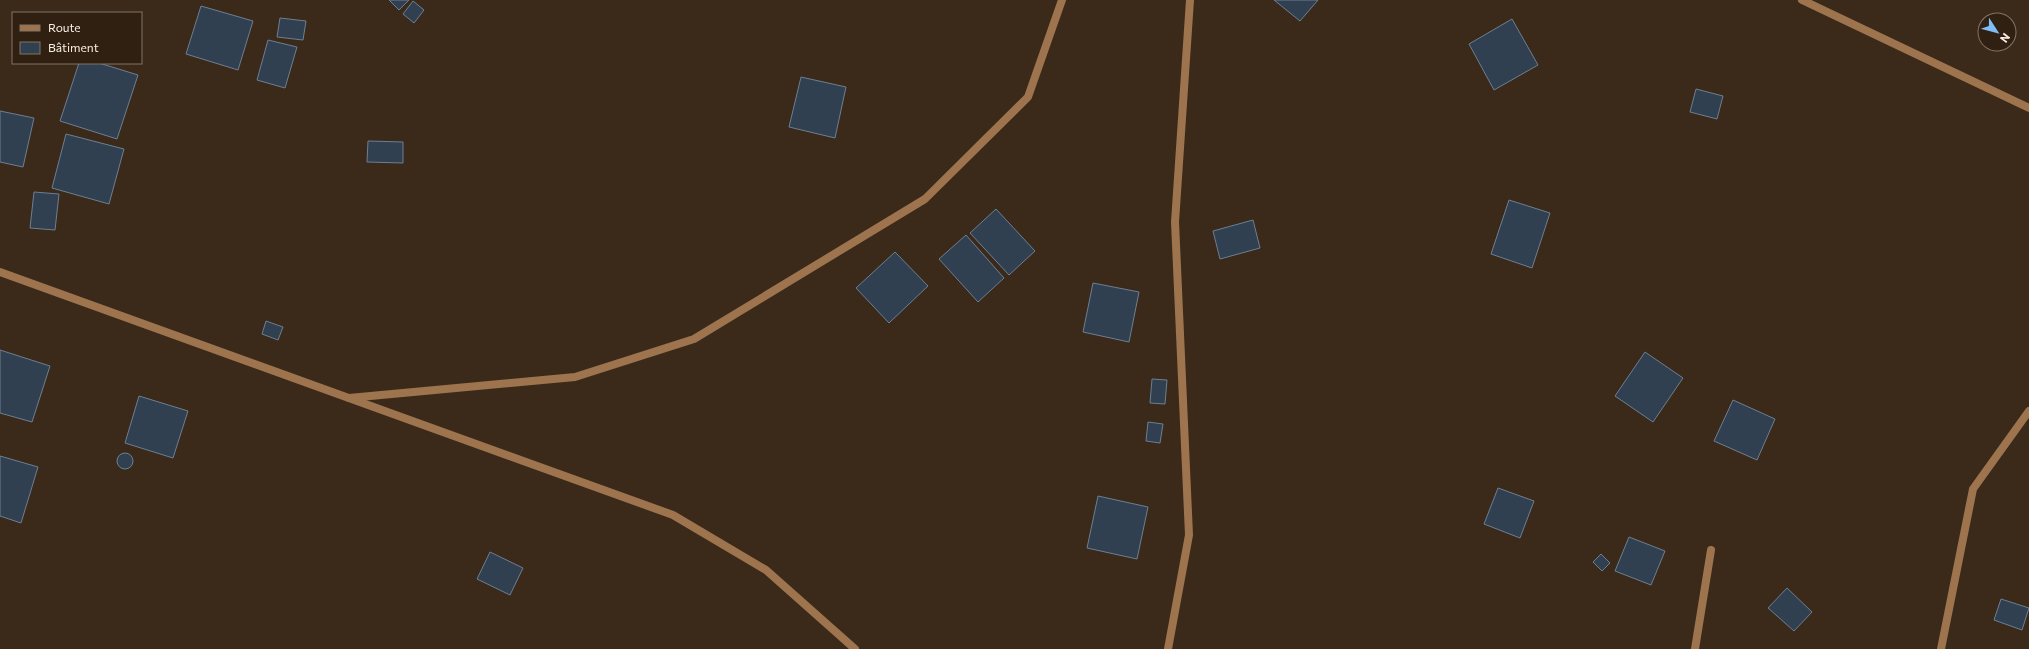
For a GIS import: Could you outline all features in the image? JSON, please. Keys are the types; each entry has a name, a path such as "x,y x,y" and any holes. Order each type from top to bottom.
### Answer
{"street":[{"path":"348,398 575,377 694,339 925,199 1028,97 1062,0"},
{"path":"1168,649 1189,535 1175,222 1190,0"},
{"path":"1802,0 2029,108"},
{"path":"0,272 673,515 766,570 854,649"},
{"path":"1941,649 1973,489 2029,412"},
{"path":"1695,649 1711,550"}],"building":[{"path":"389,0 409,0 399,10"},
{"path":"1274,0 1318,0 1300,21"},
{"path":"413,1 424,10 414,23 403,14"},
{"path":"201,6 253,21 238,70 186,54"},
{"path":"280,18 306,21 303,40 277,37"},
{"path":"1512,19 1538,65 1494,90 1469,44"},
{"path":"268,40 297,47 285,88 257,80"},
{"path":"79,64 102,64 138,75 117,139 60,121"},
{"path":"801,77 846,87 835,138 789,127"},
{"path":"1696,89 1723,96 1717,119 1690,112"},
{"path":"0,111 34,118 23,167 0,162"},
{"path":"66,134 124,149 109,204 52,188"},
{"path":"368,141 403,142 403,163 367,162"},
{"path":"34,192 59,194 55,230 30,228"},
{"path":"1509,200 1550,213 1532,268 1491,254"},
{"path":"996,209 1035,251 1009,275 970,233"},
{"path":"1253,220 1260,248 1220,259 1213,231"},
{"path":"966,235 1004,278 978,302 939,259"},
{"path":"895,252 928,286 889,323 856,288"},
{"path":"1093,283 1139,292 1129,342 1083,332"},
{"path":"266,321 283,327 278,340 262,334"},
{"path":"0,350 50,366 32,422 0,413"},
{"path":"1645,352 1683,378 1653,422 1615,396"},
{"path":"1152,379 1167,380 1165,404 1150,403"},
{"path":"139,396 188,411 173,458 125,443"},
{"path":"1733,400 1775,419 1757,460 1714,441"},
{"path":"1148,422 1163,424 1160,443 1146,441"},
{"path":"122,453 128,453 133,458 131,467 128,469 122,469 117,464 117,458"},
{"path":"0,456 38,467 21,523 0,516"},
{"path":"1498,488 1534,501 1520,538 1484,524"},
{"path":"1098,496 1148,507 1137,559 1087,548"},
{"path":"1629,537 1665,551 1651,585 1615,571"},
{"path":"490,552 523,568 510,595 477,579"},
{"path":"1601,554 1610,563 1602,571 1593,562"},
{"path":"1787,588 1812,612 1794,631 1768,608"},
{"path":"2001,599 2029,608 2022,630 1994,620"}]}
